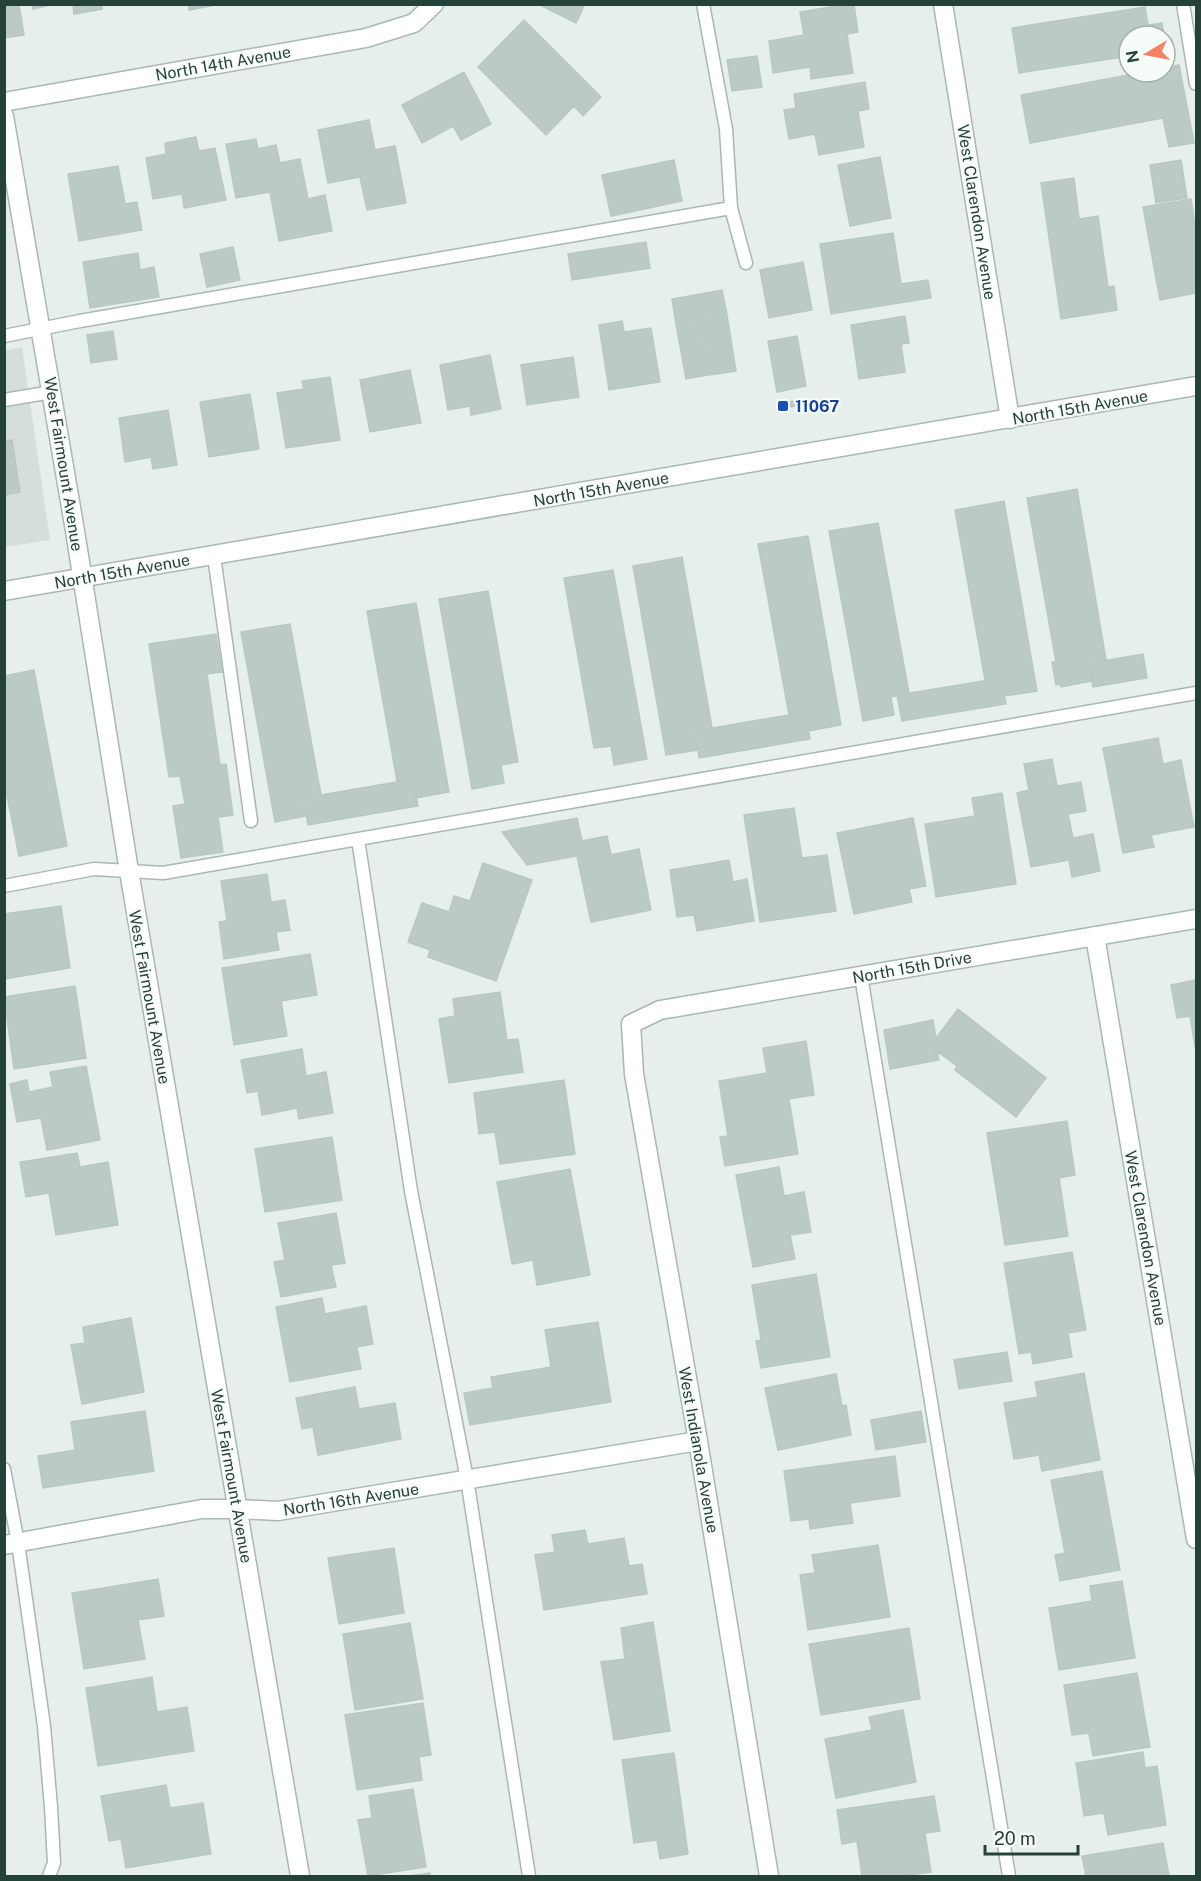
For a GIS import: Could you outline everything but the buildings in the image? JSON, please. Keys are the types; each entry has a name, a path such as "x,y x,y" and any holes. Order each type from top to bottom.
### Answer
{"street":[{"name":"North 14th Avenue","path":"4,102 366,38 414,23 434,4"},
{"name":"West Clarendon Avenue","path":"943,4 1010,419"},
{"name":"West Fairmount Avenue","path":"4,116 52,392 129,871 300,1876"},
{"name":"North 15th Avenue","path":"4,591 1197,386"},
{"name":"North 15th Drive","path":"631,1024 660,1010 1197,919"},
{"name":"West Clarendon Avenue","path":"1095,936 1197,1539"},
{"name":"West Indianola Avenue","path":"631,1024 634,1074 698,1441 769,1876"},
{"name":"North 16th Avenue","path":"11,1544 202,1509 278,1511 698,1441"}],"lane":[{"path":"703,4 726,129 731,208 746,263"},
{"path":"1183,4 1197,84"},
{"path":"4,336 731,208"},
{"path":"4,400 52,392"},
{"path":"214,556 251,821"},
{"path":"4,886 94,869 163,873 1197,693"},
{"path":"358,839 411,1191 467,1479 529,1876"},
{"path":"861,976 1009,1876"},
{"path":"4,1469 11,1544 44,1726 54,1863 49,1876"}],"shaded area":[{"path":"22,347 50,540 5,547 4,351"}],"place":[{"name":"11067","path":"783,406"}]}
